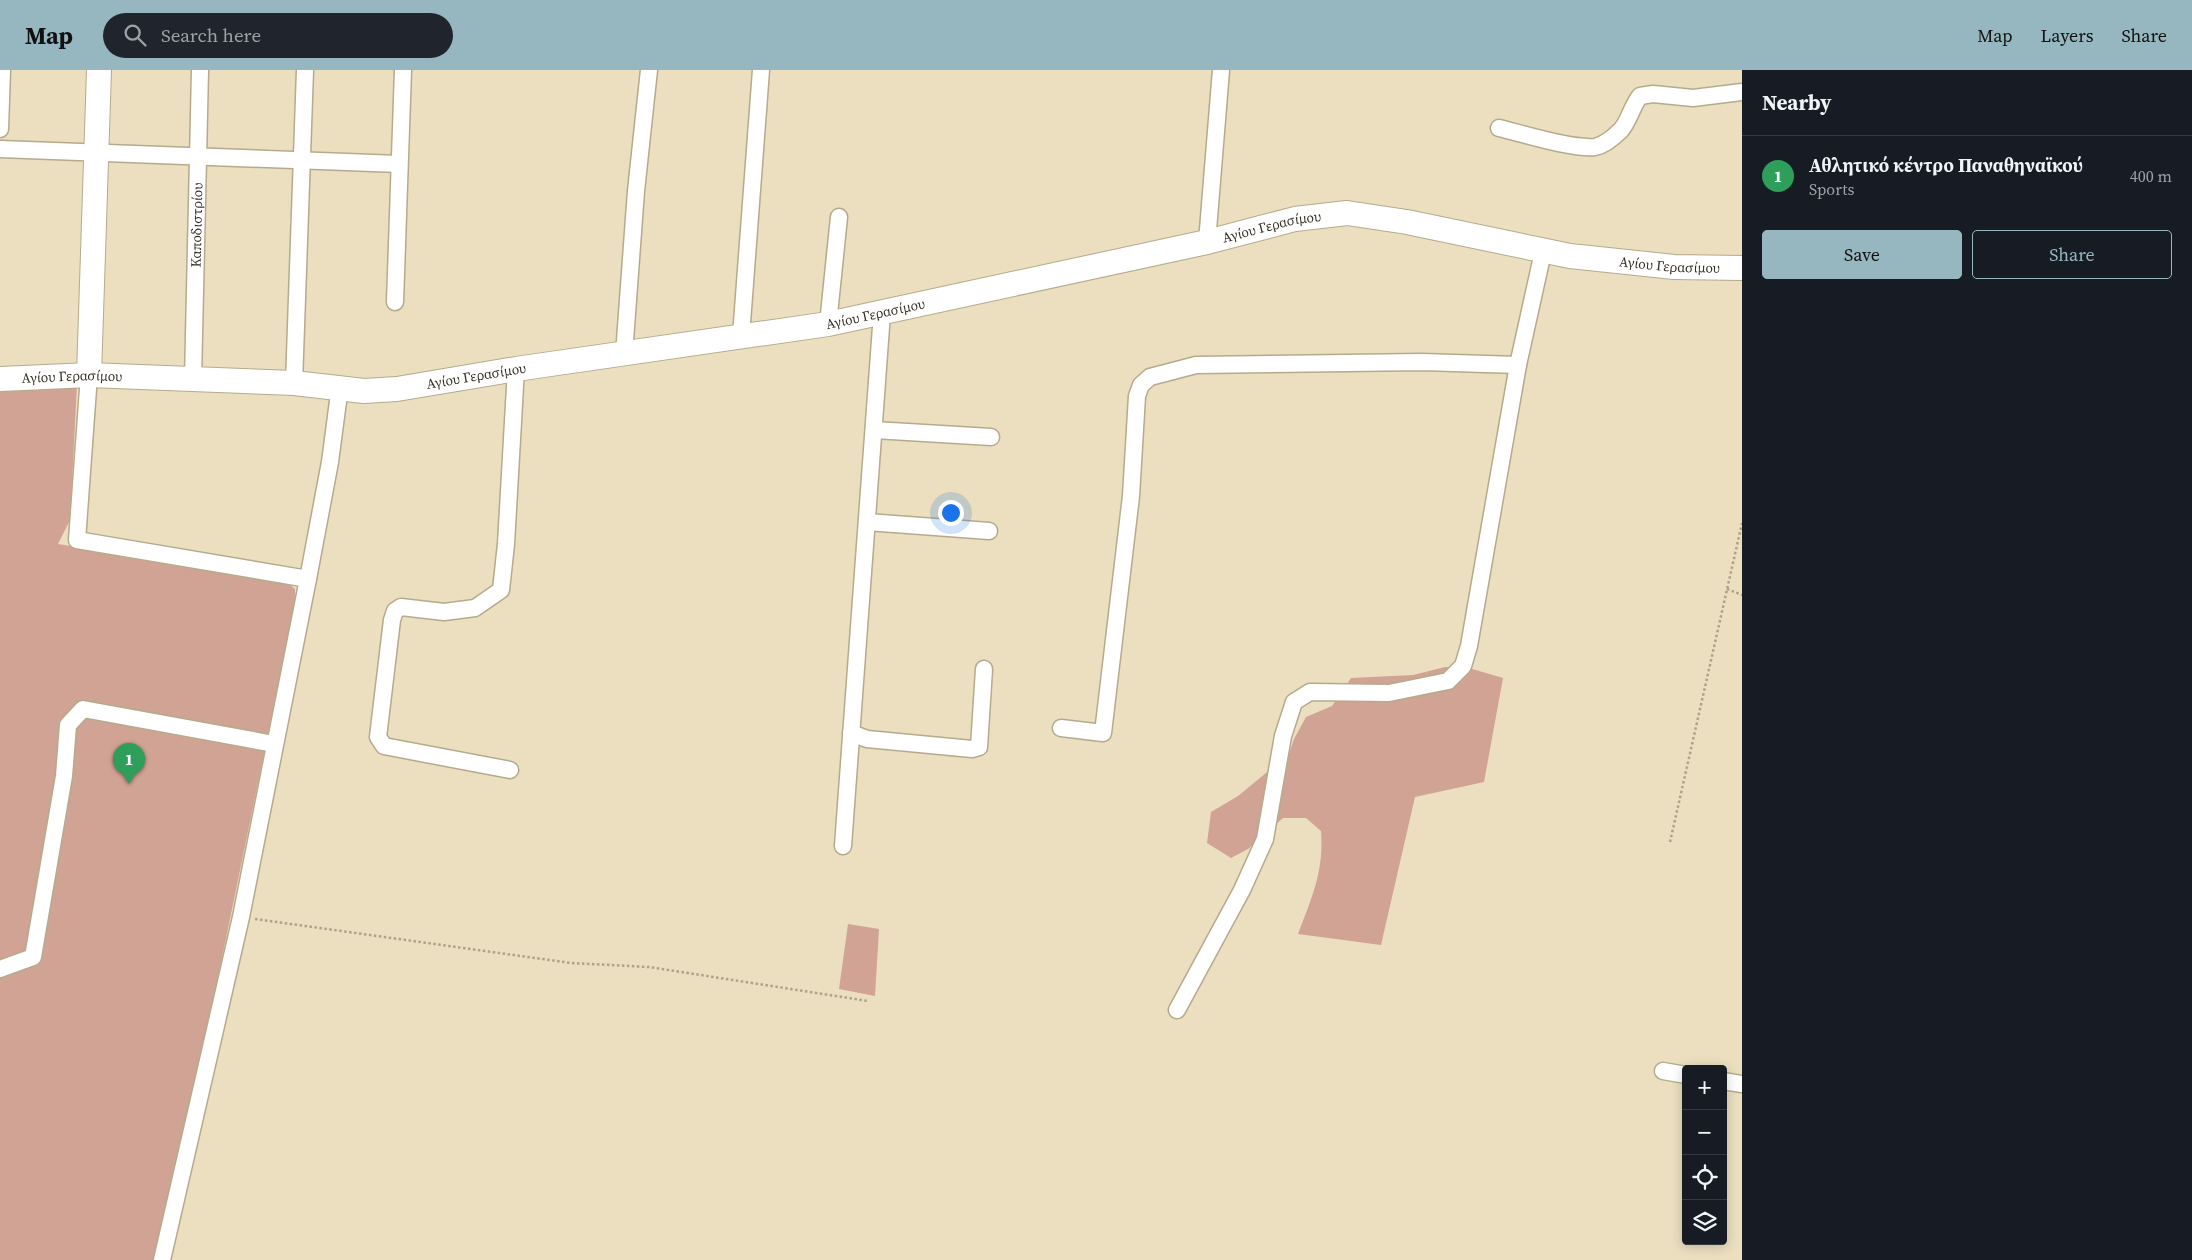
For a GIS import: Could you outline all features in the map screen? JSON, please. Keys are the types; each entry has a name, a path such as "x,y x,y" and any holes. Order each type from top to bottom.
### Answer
{"street":[{"path":"0,129 2,70"},
{"path":"99,70 89,375 78,540 308,579"},
{"name":"Καποδιστρίου","path":"193,379 200,70"},
{"path":"294,382 305,70"},
{"path":"395,302 403,70"},
{"path":"624,354 636,191 649,70"},
{"path":"741,336 761,70"},
{"path":"1207,242 1221,70"},
{"path":"1499,128 1576,145 1596,147 1607,142 1622,128 1633,105 1640,96 1653,94 1693,98 1742,92"},
{"path":"0,149 400,164"},
{"name":"Αγίου Γερασίμου","path":"0,379 89,375 294,382 364,390 397,389 516,369 828,324 1207,242 1295,219 1347,213 1452,231 1543,252 1674,267 1742,268"},
{"path":"828,324 840,217"},
{"path":"1177,1010 1242,890 1266,839 1283,736 1294,702 1310,692 1389,693 1448,681 1463,666 1469,646 1518,364 1543,252"},
{"path":"843,846 882,312"},
{"path":"1061,728 1103,733 1131,496 1137,396 1140,385 1150,377 1196,365 1422,362 1518,364"},
{"path":"510,770 384,746 378,737 392,620 395,611 401,607 444,612 475,608 501,590 506,544 516,369"},
{"path":"162,1260 241,917 330,462 340,386"},
{"path":"874,430 992,436"},
{"path":"867,522 989,530"},
{"path":"850,733 867,739 979,747 984,669"},
{"path":"0,969 33,957 64,776 68,725 83,709 274,744"},
{"path":"1663,1071 1682,1073"},
{"path":"1727,1082 1742,1084"}],"path":[{"path":"1670,842 1742,523"},
{"path":"1727,589 1742,594"},
{"path":"241,917 572,963 649,967 868,1001"}],"shaded area":[{"path":"77,385 70,520 58,544 284,580 295,589 295,603 217,982 153,1260 0,1260 0,387"},
{"path":"1445,667 1469,668 1503,678 1484,782 1415,797 1381,945 1298,934 1319,871 1321,831 1306,818 1283,818 1248,849 1231,858 1207,843 1211,812 1238,796 1289,754 1294,739 1306,717 1332,706 1351,678 1413,675"},
{"path":"848,924 879,929 875,996 839,989"}],"place":[{"name":"Αθλητικό κέντρο Παναθηναϊκού","path":"129,784"}]}
